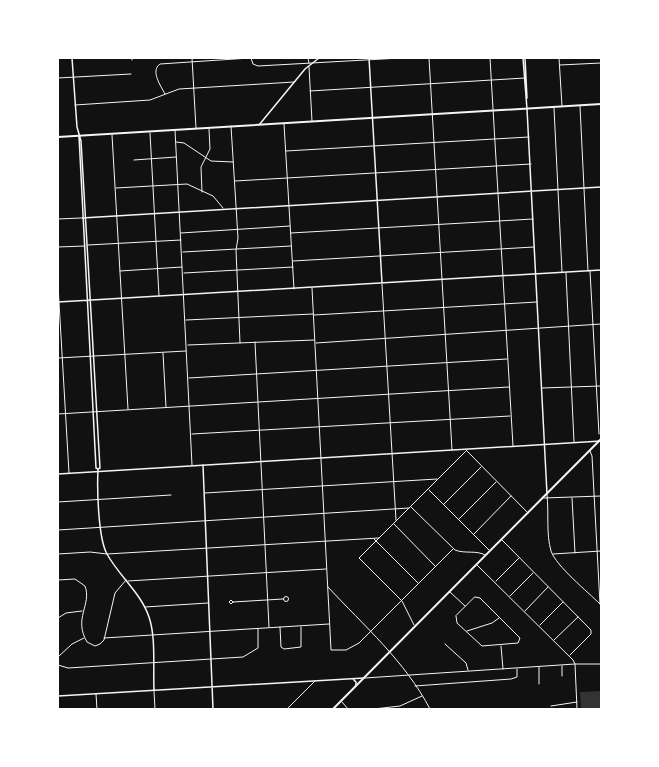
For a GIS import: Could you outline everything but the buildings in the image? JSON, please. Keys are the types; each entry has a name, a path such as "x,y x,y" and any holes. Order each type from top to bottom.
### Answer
{"main road":[{"path":"58,137 601,104"},
{"path":"333,709 600,440"}],"street":[{"path":"72,58 75,105 79,136 96,468 98,469"},
{"path":"192,58 196,129"},
{"path":"165,94 156,75 157,67 162,64 251,58 255,66 401,58"},
{"path":"308,58 312,121"},
{"path":"260,125 309,64 319,58"},
{"path":"429,58 452,450"},
{"path":"490,58 513,447"},
{"path":"524,58 531,164 550,544 552,554 559,563 600,604 592,456 590,451"},
{"path":"559,58 562,107"},
{"path":"369,59 396,521"},
{"path":"559,66 601,63"},
{"path":"58,78 131,74"},
{"path":"310,91 526,78"},
{"path":"75,105 150,100 177,90 194,88 294,82"},
{"path":"580,106 599,434"},
{"path":"554,107 562,273"},
{"path":"284,123 294,289"},
{"path":"231,126 238,229 236,249 240,343"},
{"path":"202,192 201,168 210,149 209,128"},
{"path":"175,130 186,320 192,465"},
{"path":"150,131 159,296"},
{"path":"112,134 128,410"},
{"path":"79,136 81,141 94,356 100,468 98,469 100,527 102,541 107,554 145,607 150,618 155,709"},
{"path":"286,151 529,137"},
{"path":"176,142 185,144 205,158 215,162 233,162"},
{"path":"134,160 176,157"},
{"path":"235,181 531,164"},
{"path":"115,188 189,185 213,196 224,210"},
{"path":"58,220 601,187"},
{"path":"291,233 533,219"},
{"path":"181,233 291,226"},
{"path":"58,247 181,240"},
{"path":"182,252 292,246"},
{"path":"293,261 535,247"},
{"path":"120,271 183,267"},
{"path":"183,273 293,268"},
{"path":"58,302 601,270"},
{"path":"566,273 574,443"},
{"path":"58,285 69,473"},
{"path":"312,288 331,650 351,648 402,601 453,549"},
{"path":"186,320 537,302"},
{"path":"315,343 601,324"},
{"path":"187,346 315,340"},
{"path":"255,342 269,627"},
{"path":"58,358 187,351"},
{"path":"163,352 166,407"},
{"path":"188,378 508,359"},
{"path":"542,388 601,386"},
{"path":"58,414 509,387"},
{"path":"191,434 511,416"},
{"path":"58,474 467,450 600,440"},
{"path":"467,450 528,513"},
{"path":"415,626 402,601 359,558 467,450"},
{"path":"203,465 213,709 226,709"},
{"path":"444,505 482,466"},
{"path":"204,493 439,479"},
{"path":"458,520 497,481"},
{"path":"428,490 490,551"},
{"path":"58,502 171,495"},
{"path":"473,534 512,496"},
{"path":"542,498 601,496"},
{"path":"572,498 575,553"},
{"path":"58,530 410,508 453,549 464,553 481,553 486,556"},
{"path":"393,524 436,567"},
{"path":"373,538 419,584"},
{"path":"58,554 90,552 107,554 379,538"},
{"path":"501,540 579,616 592,631 569,656"},
{"path":"552,554 601,551"},
{"path":"495,582 519,557"},
{"path":"477,564 569,656 575,664 578,709"},
{"path":"58,580 75,579 84,585 87,593 81,624 85,638 93,646 100,644 104,638 115,593 126,580 327,569"},
{"path":"509,597 534,572"},
{"path":"328,587 390,652 422,695 430,709"},
{"path":"524,611 549,587"},
{"path":"450,592 466,607"},
{"path":"477,597 520,638 516,644 482,646 456,619 466,607 477,597"},
{"path":"233,602 283,599"},
{"path":"539,626 564,602"},
{"path":"145,607 208,603"},
{"path":"58,618 66,613 83,611"},
{"path":"554,641 579,616"},
{"path":"467,632 476,627 492,623 500,618"},
{"path":"104,638 330,624"},
{"path":"280,627 281,647 283,649 300,648 302,645 301,626"},
{"path":"58,665 66,668 243,657 257,650 259,645 258,628"},
{"path":"58,657 72,644 85,638"},
{"path":"445,644 466,663 468,670"},
{"path":"501,646 503,669"},
{"path":"58,696 364,678 468,670 601,664"},
{"path":"562,665 562,676"},
{"path":"539,667 539,684"},
{"path":"415,686 511,679 517,677 517,668"},
{"path":"351,678 356,682 356,686"},
{"path":"287,709 315,681"},
{"path":"96,693 97,709"},
{"path":"374,709 382,707 398,708 422,695"},
{"path":"341,702 348,709"},
{"path":"550,706 577,702"}],"shaded area":[{"path":"601,691 601,709 581,709 580,692"}]}
